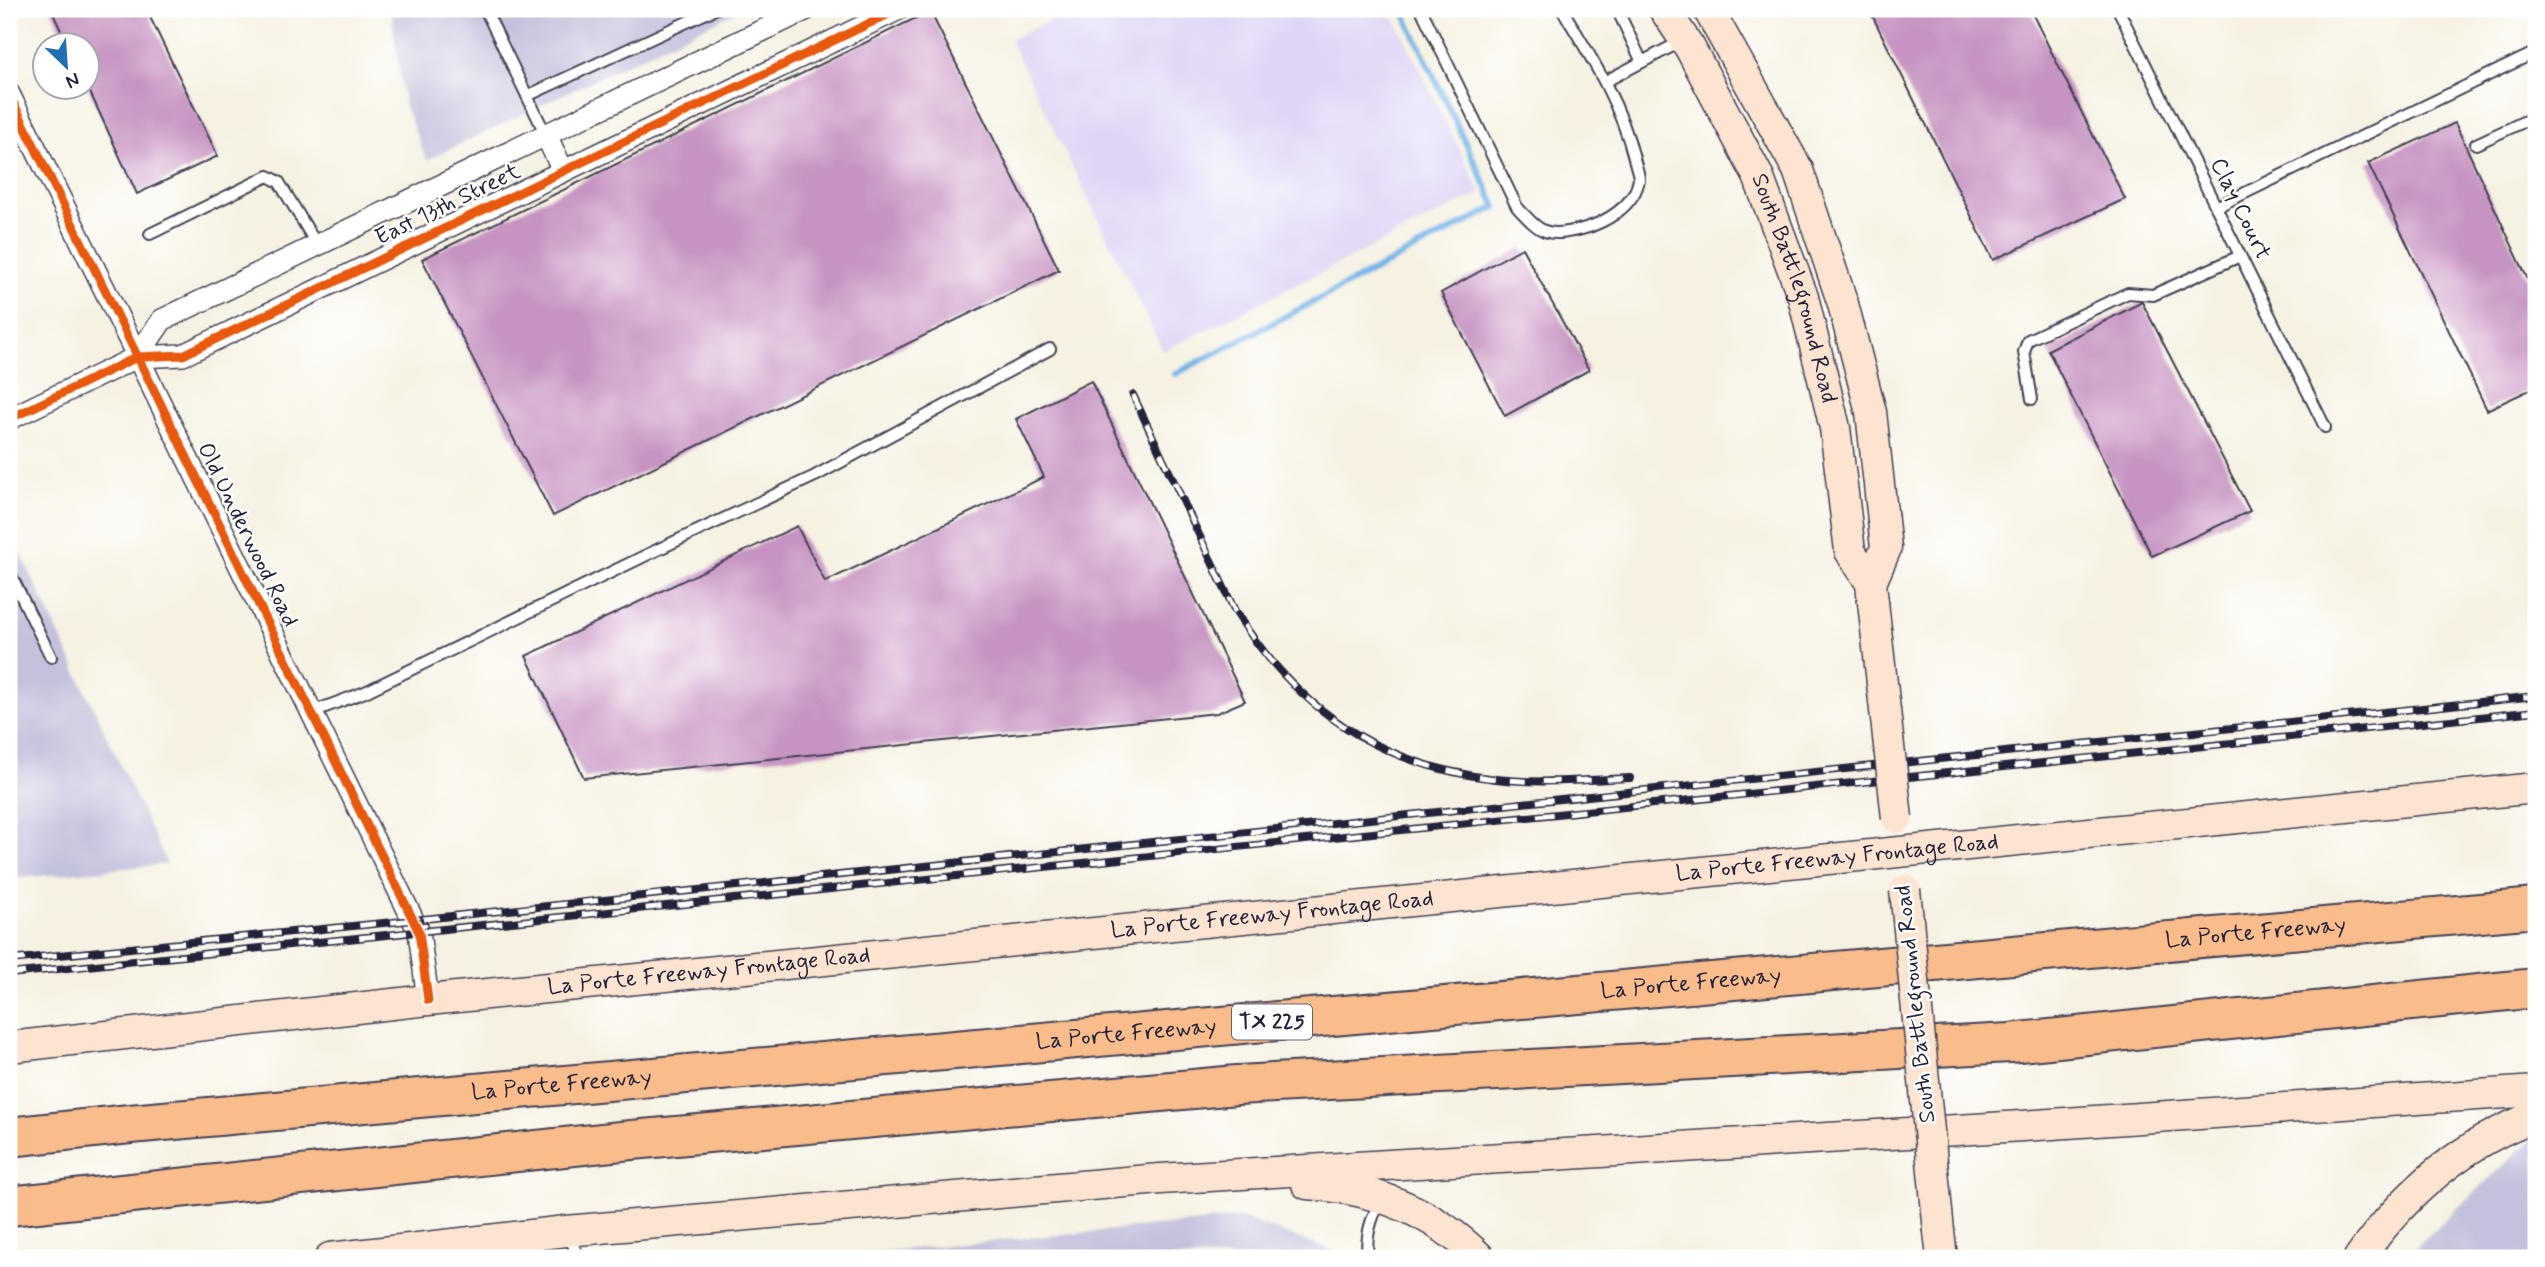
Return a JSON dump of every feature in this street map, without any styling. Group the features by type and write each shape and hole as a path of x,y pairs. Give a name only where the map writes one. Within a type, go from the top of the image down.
{"highway":[{"name":"La Porte Freeway","path":"9,1137 158,1121 2536,908"},
{"path":"9,1206 635,1139 1237,1084 2010,1042 2536,988"}],"main road":[{"name":"South Battleground Road","path":"1664,9 1685,40 1758,176 1803,297 1835,428 1850,551 1872,593 1940,1245"},
{"name":"South Battleground Road","path":"1707,9 1798,170 1843,304 1871,412 1886,548 1872,593"},
{"name":"La Porte Freeway Frontage Road","path":"9,1047 428,1000 2536,788"},
{"path":"330,1258 566,1231 1160,1179 2022,1126 2536,1091"},
{"path":"2359,1258 2401,1206 2433,1175 2484,1139 2536,1116"},
{"path":"1160,1179 1331,1185 1381,1197 1419,1212 1444,1227 1480,1258"}],"street":[{"name":"East 13th Street","path":"137,357 162,320 807,9"},
{"name":"East 13th Street","path":"9,419 137,357 183,355 899,9"},
{"name":"Old Underwood Road","path":"9,94 419,932 428,1000"},
{"path":"546,135 563,171"}],"lane":[{"path":"485,9 546,135"},
{"path":"527,96 715,9"},
{"path":"1421,9 1517,207 1537,229 1559,235 1591,227 1627,205 1639,178 1627,130 1606,81 1562,9"},
{"path":"1617,9 1642,62"},
{"name":"Clay Court","path":"2118,9 2325,427"},
{"path":"1606,81 1685,40"},
{"path":"2216,207 2536,52"},
{"path":"2476,144 2536,116"},
{"path":"150,234 268,176 279,182 317,245"},
{"path":"2032,399 2024,352 2028,340 2128,293 2153,295 2240,256"},
{"path":"312,712 365,692 814,476 1050,349"},
{"path":"9,571 51,657"},
{"path":"1368,1258 1367,1234 1381,1197"},
{"path":"566,1231 579,1258"}],"shaded area":[{"path":"391,9 741,9 427,160 404,104"},
{"path":"1073,9 1390,9 1481,193 1163,351 1010,40"},
{"path":"9,528 167,864 9,879"},
{"path":"2536,1135 2536,1258 2404,1258"},
{"path":"1241,1218 1353,1258 812,1258"}],"building":[{"path":"51,9 146,9 218,156 137,194 94,102 102,102 102,32 62,32"},
{"path":"1869,9 2030,9 2125,199 1993,260"},
{"path":"930,11 1059,270 553,516 422,259"},
{"path":"2455,123 2536,297 2536,387 2487,410 2368,163"},
{"path":"1522,248 1589,370 1505,416 1441,293"},
{"path":"2142,302 2250,511 2152,556 2048,350"},
{"path":"1091,381 1245,701 1217,713 584,778 526,656 797,526 825,582 1044,477 1016,419"}],"waterway":[{"path":"1175,374 1496,207 1402,9"}],"railway":[{"path":"1133,395 1235,611 1285,677 1314,704 1345,727 1378,746 1415,761 1454,772 1529,781 1630,778"},
{"path":"9,960 414,920 2536,696"},
{"path":"9,974 2536,711"}],"cycle path":[{"path":"9,419 137,357 183,355 899,9"},
{"path":"9,94 419,932 428,1000"}]}
